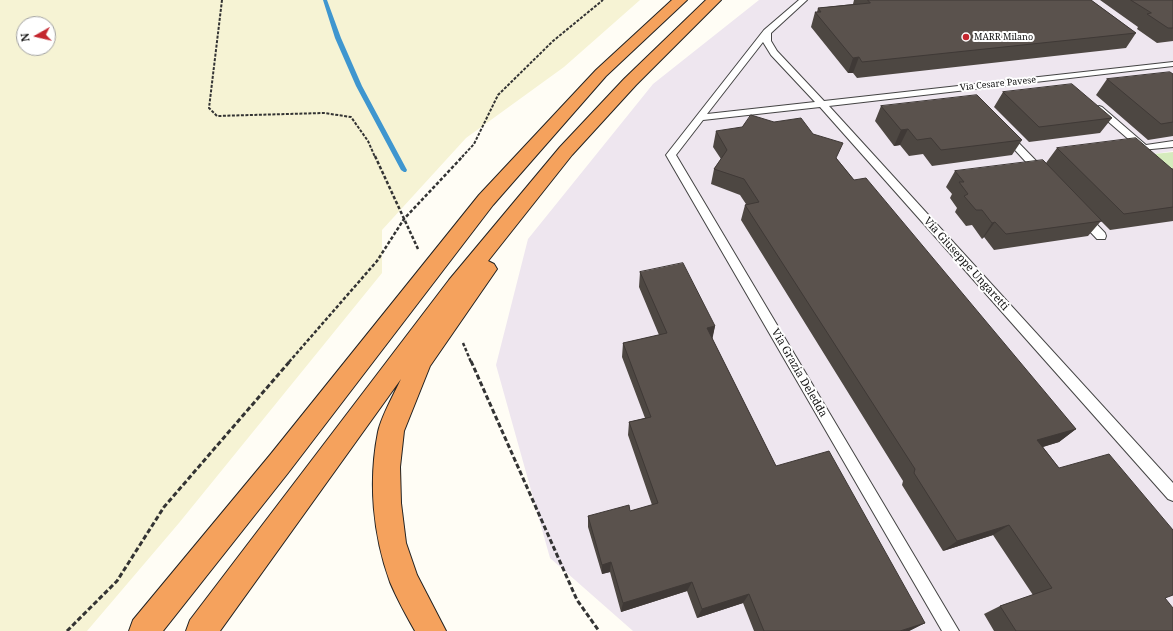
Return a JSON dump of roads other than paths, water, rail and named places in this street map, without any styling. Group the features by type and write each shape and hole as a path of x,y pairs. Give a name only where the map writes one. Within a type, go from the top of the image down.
{"highway":[{"path":"144,631 274,470 486,200 601,73 680,0"},
{"path":"201,631 456,286 566,151 630,82 714,0"},
{"path":"431,631 405,582 392,543 387,496 387,467 391,431 420,361 526,216 566,151"}],"lane":[{"name":"Via Grazia Deledda","path":"803,0 766,32 671,155 951,631"},
{"name":"Via Giuseppe Ungaretti","path":"766,32 766,39 774,53 822,104 1173,494"},
{"name":"Via Cesare Pavese","path":"822,104 1173,64"},
{"path":"1062,77 1074,87"},
{"path":"961,88 972,99"},
{"path":"1092,102 1144,148 1173,144"},
{"path":"699,118 822,104"},
{"path":"999,128 1048,179"},
{"path":"1074,208 1101,236"}],"waterway":[{"path":"325,0 338,38 359,86 404,170"}],"place":[{"name":"MARR Milano","path":"966,37"}]}
